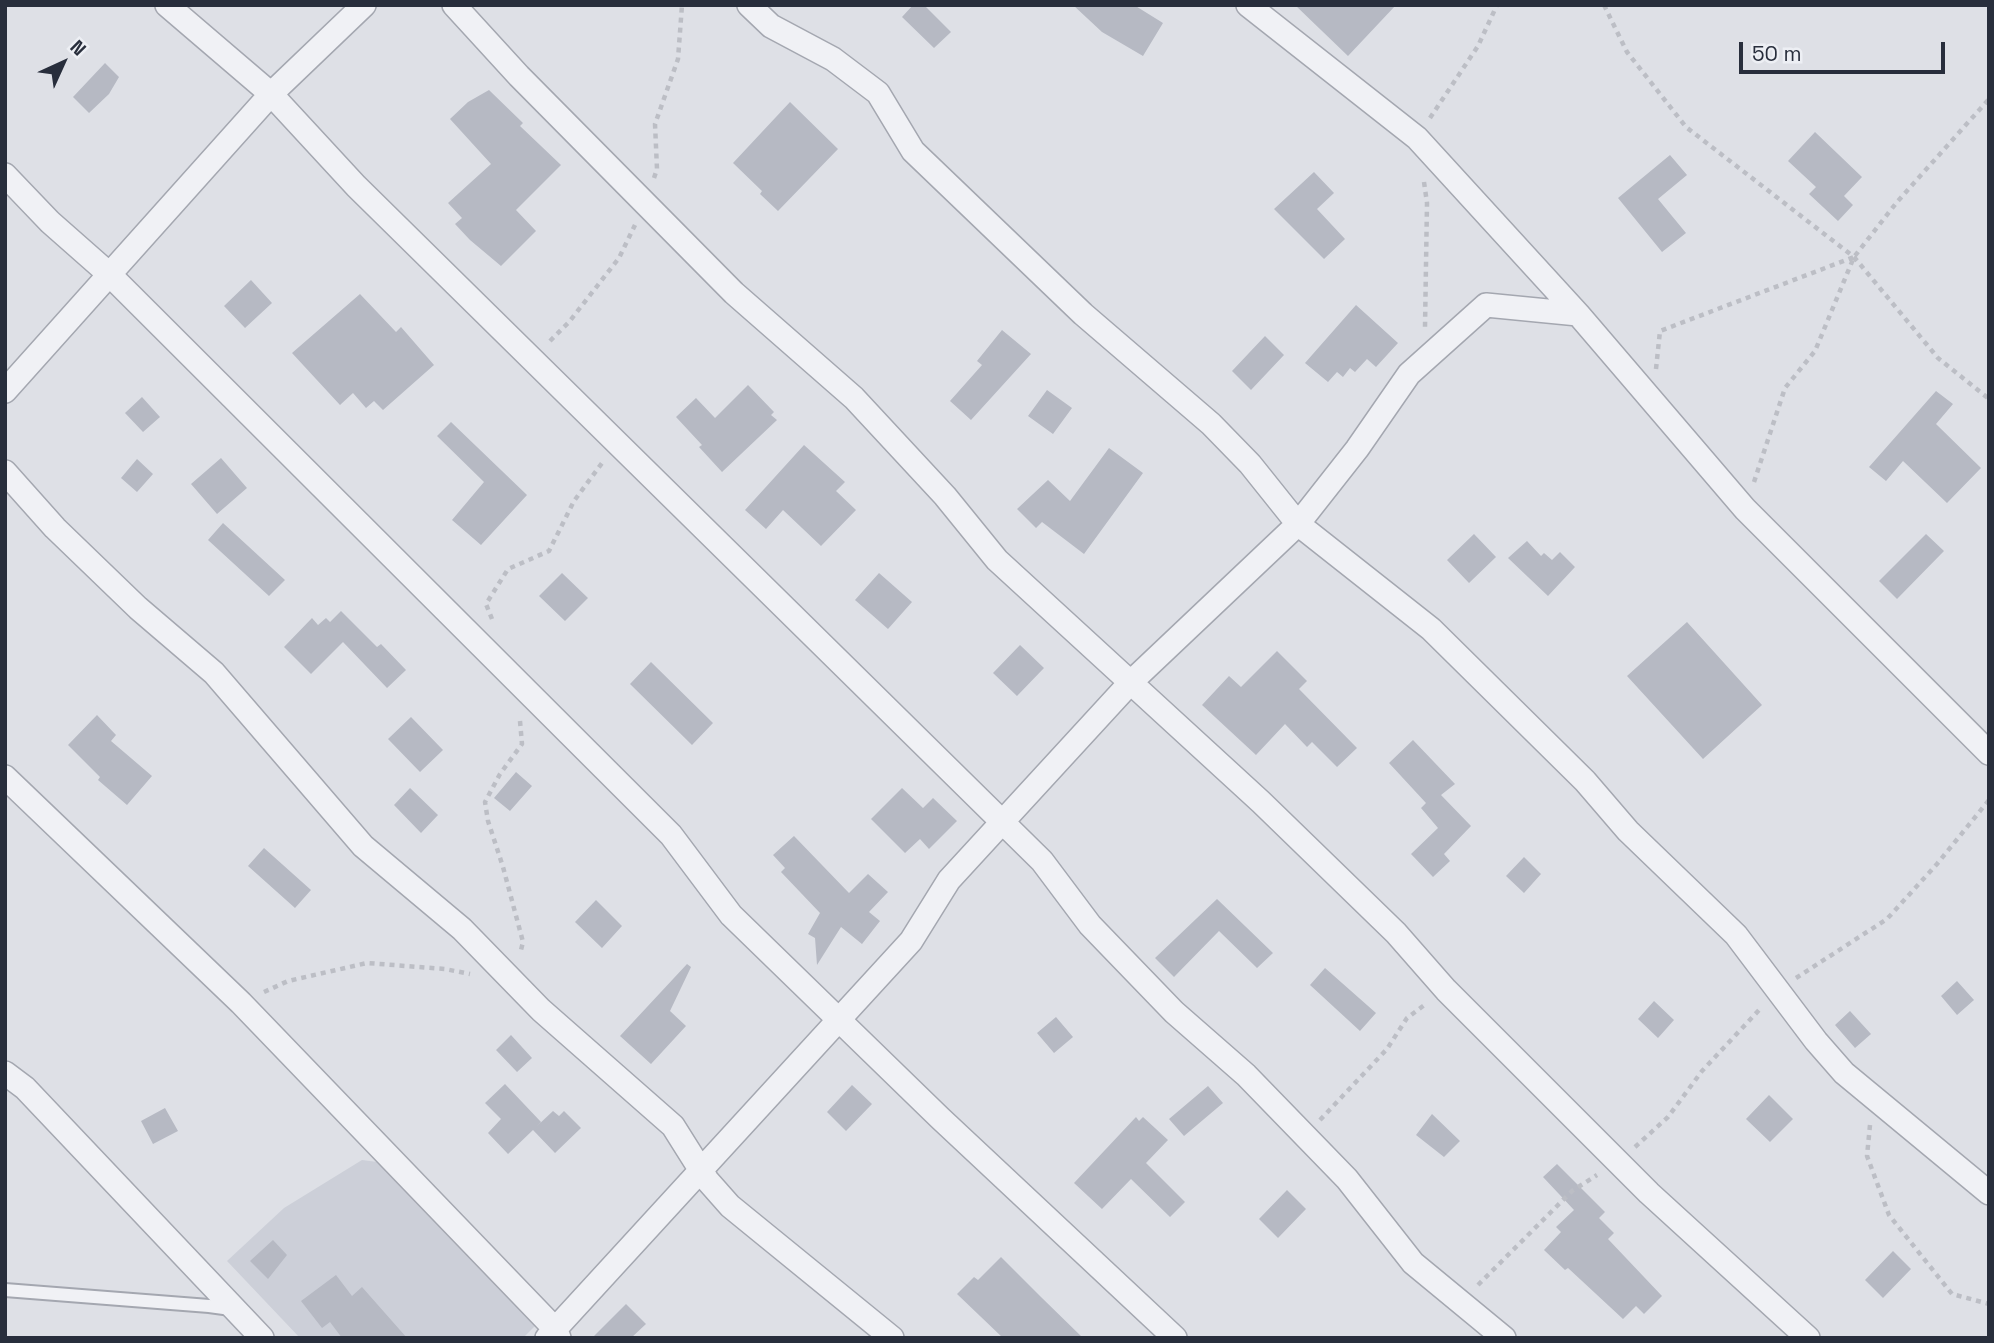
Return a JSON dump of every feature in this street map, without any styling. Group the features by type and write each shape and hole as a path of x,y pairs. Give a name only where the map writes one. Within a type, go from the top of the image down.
{"street":[{"path":"167,5 271,94 356,186 1042,861 1090,925 1174,1012 1246,1075 1347,1179 1413,1263 1504,1338"},
{"path":"5,391 271,94 364,5"},
{"path":"454,5 519,76 734,293 854,398 945,496 997,560 1281,821 1396,933 1446,990 1618,1162 1808,1338"},
{"path":"749,5 771,26 833,59 878,93 913,152 1083,314 1211,424 1250,464 1298,524 1440,639 1585,781 1628,831 1736,935 1816,1041 1844,1073 1989,1193"},
{"path":"1248,5 1417,138 1578,314 1745,509 1989,753"},
{"path":"5,174 50,222 109,274 671,835 731,915 940,1118 1175,1338"},
{"path":"5,777 241,1003 554,1335 912,941 949,880 1130,683 1298,524 1357,449 1409,374 1486,304 1578,314"},
{"path":"5,472 55,528 138,607 214,673 363,846 462,929 541,1010 673,1126 702,1171 730,1206 892,1338"},
{"path":"5,1073 25,1088 262,1338"}],"lane":[{"path":"5,1290 235,1310"}],"path":[{"path":"1425,328 1427,203 1417,138 1478,46 1497,5"},
{"path":"1604,5 1627,52 1686,127 1854,257 1938,358 1989,400"},
{"path":"1745,509 1785,388 1815,351 1854,257 1897,202 1989,99"},
{"path":"1653,401 1660,331 1854,257"},
{"path":"1461,1302 1572,1191 1618,1162 1668,1117 1702,1071 1777,990 1887,919 1937,864 1989,800"},
{"path":"241,1003 288,981 367,963 445,969 472,974"},
{"path":"1305,1136 1387,1049 1407,1018 1446,990"},
{"path":"1873,1096 1867,1156 1889,1215 1952,1294 1989,1304"}],"shaded area":[{"path":"362,1160 385,1163 538,1323 523,1338 300,1338 227,1261 284,1208"}],"building":[{"path":"913,5 924,5 951,32 934,48 902,17"},
{"path":"1073,5 1134,5 1163,23 1143,56 1102,32"},
{"path":"1295,5 1396,5 1348,56"},
{"path":"105,63 119,77 109,94 89,113 73,97"},
{"path":"489,90 523,123 520,126 561,165 516,210 536,231 501,266 455,224 462,218 448,203 491,164 450,119 468,102"},
{"path":"790,102 838,149 778,211 733,163"},
{"path":"1815,132 1862,177 1844,196 1853,205 1838,221 1809,194 1816,187 1788,161"},
{"path":"1670,155 1687,175 1658,199 1686,233 1662,252 1618,198"},
{"path":"1314,172 1334,193 1317,209 1345,239 1324,259 1274,209"},
{"path":"251,280 272,303 245,328 224,306"},
{"path":"360,294 396,332 401,327 434,365 383,410 374,401 366,408 353,393 340,405 292,353"},
{"path":"1356,305 1398,343 1376,367 1367,359 1355,372 1350,368 1343,377 1337,372 1328,382 1305,363"},
{"path":"1002,330 1031,354 971,420 950,401 982,365 977,361"},
{"path":"1265,336 1284,355 1251,390 1232,371"},
{"path":"748,385 774,412 771,415 777,420 722,472 676,417 696,398 715,418"},
{"path":"1047,390 1072,408 1053,434 1028,416"},
{"path":"1936,391 1953,404 1936,424 1981,468 1947,503 1903,461 1886,481 1869,467"},
{"path":"142,397 160,417 143,432 125,413"},
{"path":"451,422 527,495 481,545 452,520 484,482 437,436"},
{"path":"804,445 845,482 836,491 856,510 821,546 783,510 766,529 745,510"},
{"path":"1109,448 1143,473 1084,554 1042,522 1036,528 1017,509 1048,480 1070,501"},
{"path":"221,458 247,488 217,514 191,484"},
{"path":"137,459 153,474 137,492 121,478"},
{"path":"223,523 285,580 269,596 208,540"},
{"path":"1474,534 1496,557 1469,583 1447,560"},
{"path":"1926,534 1944,551 1897,599 1879,581"},
{"path":"1527,541 1541,556 1544,553 1552,560 1560,552 1575,567 1548,596 1508,558"},
{"path":"562,573 588,598 565,621 539,596"},
{"path":"879,573 912,602 888,629 855,600"},
{"path":"341,611 377,647 381,644 406,670 387,688 343,642 311,674 284,647 312,618 318,625 326,618 330,622"},
{"path":"1687,622 1762,705 1703,759 1627,676"},
{"path":"1020,645 1044,668 1017,696 993,673"},
{"path":"1277,651 1307,681 1299,689 1357,748 1337,767 1312,742 1307,747 1285,724 1256,755 1202,705 1229,676 1241,687"},
{"path":"651,662 713,723 692,745 630,684"},
{"path":"97,715 116,735 111,741 152,776 127,805 98,780 100,777 68,745"},
{"path":"411,717 443,750 420,772 388,739"},
{"path":"1413,740 1455,784 1441,795 1471,826 1444,854 1450,861 1433,877 1411,854 1438,828 1421,808 1426,803 1389,763"},
{"path":"516,772 532,786 510,811 494,798"},
{"path":"410,788 438,815 421,833 394,805"},
{"path":"902,788 923,808 933,798 957,821 929,849 920,839 905,853 871,819"},
{"path":"794,836 849,893 868,874 888,892 869,912 880,921 862,944 841,927 817,965 815,938 808,934 820,913 781,872 785,868 773,855"},
{"path":"264,848 311,890 295,908 248,866"},
{"path":"1524,857 1541,874 1524,893 1506,876"},
{"path":"1217,899 1273,953 1257,968 1219,931 1174,977 1155,958"},
{"path":"596,900 622,926 602,948 575,922"},
{"path":"687,964 691,967 670,1011 686,1026 651,1064 620,1036"},
{"path":"1325,968 1376,1013 1360,1031 1310,985"},
{"path":"1957,981 1974,1000 1957,1015 1941,996"},
{"path":"1654,1001 1674,1020 1658,1038 1638,1019"},
{"path":"1850,1011 1871,1034 1855,1048 1835,1025"},
{"path":"1056,1017 1073,1037 1054,1053 1037,1033"},
{"path":"511,1035 532,1058 517,1072 496,1050"},
{"path":"505,1084 541,1122 536,1127 553,1111 559,1116 564,1111 581,1128 555,1153 533,1130 508,1154 488,1133 501,1119 485,1103"},
{"path":"852,1085 872,1104 846,1131 827,1112"},
{"path":"1208,1086 1223,1103 1184,1136 1169,1119"},
{"path":"1769,1095 1793,1119 1770,1142 1746,1119"},
{"path":"165,1108 178,1131 153,1144 141,1121"},
{"path":"1432,1114 1460,1141 1444,1157 1416,1135"},
{"path":"1136,1117 1139,1121 1143,1117 1168,1140 1146,1163 1185,1202 1170,1217 1131,1179 1102,1209 1074,1183"},
{"path":"1557,1164 1605,1212 1599,1218 1614,1233 1608,1239 1662,1296 1644,1314 1636,1306 1623,1319 1568,1268 1565,1270 1544,1250 1561,1232 1556,1227 1574,1210 1543,1177"},
{"path":"1287,1190 1306,1209 1278,1238 1259,1219"},
{"path":"273,1240 287,1255 268,1279 250,1261"},
{"path":"1893,1251 1911,1269 1883,1298 1865,1280"},
{"path":"1001,1257 1083,1338 1003,1338 957,1294 974,1277 978,1280"},
{"path":"336,1275 352,1296 362,1287 407,1338 342,1338 330,1322 322,1328 301,1301"},
{"path":"626,1304 646,1324 631,1338 592,1338"}]}
